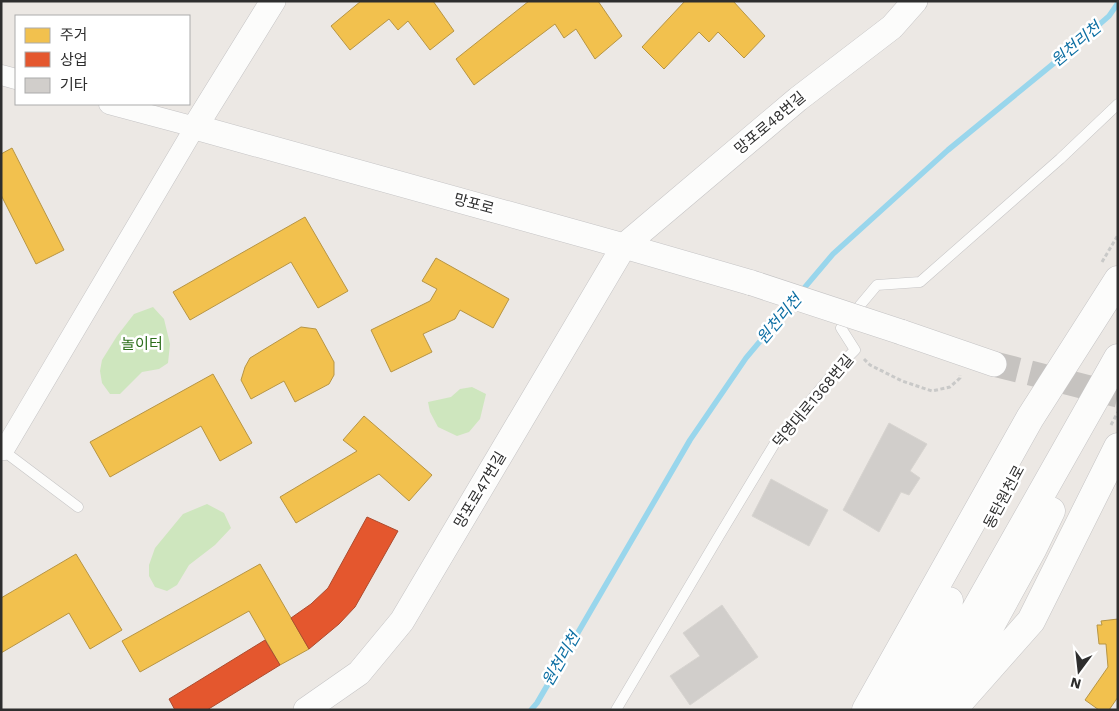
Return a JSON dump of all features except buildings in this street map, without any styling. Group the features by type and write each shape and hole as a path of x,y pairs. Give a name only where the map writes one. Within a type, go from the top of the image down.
{"main road":[{"path":"866,710 1030,418 1118,280"},
{"name":"동탄원천로","path":"889,710 1118,284"},
{"name":"동탄원천로","path":"919,710 1118,358"},
{"path":"944,710 1033,548 1118,372"},
{"path":"952,710 1031,621 1118,447"}],"street":[{"path":"3,450 195,127 273,1"},
{"name":"망포로48번길","path":"624,246 798,99 892,27 915,1"},
{"path":"1,75 15,79"},
{"path":"112,105 195,127"},
{"name":"망포로","path":"195,127 752,283 994,364"},
{"name":"망포로47번길","path":"306,710 359,673 402,621 624,246"}],"lane":[{"name":"덕영대로1368번길","path":"616,710 775,443 842,362 855,350 841,328 877,285 920,282 1060,159 1118,104"},
{"path":"3,450 78,508"}],"path":[{"path":"855,350 870,365 902,381 932,391 950,387 960,378 959,373"}],"green space":[{"name":"놀이터","path":"153,307 164,319 170,344 168,363 159,369 142,372 120,394 110,394 102,383 100,371 102,360 134,314"},
{"path":"472,387 486,394 480,419 469,432 457,436 438,427 430,412 428,402 451,397 460,389"},
{"path":"207,504 224,513 231,528 215,545 189,565 177,585 167,591 155,587 149,576 149,565 155,548 183,514"}],"waterway":[{"name":"원천리천","path":"800,293 833,254 948,150 1109,16 1118,3"},
{"name":"원천리천","path":"531,710 537,703 690,440 746,358 793,302"}],"tunnel":[{"path":"994,364 1118,395"}]}
